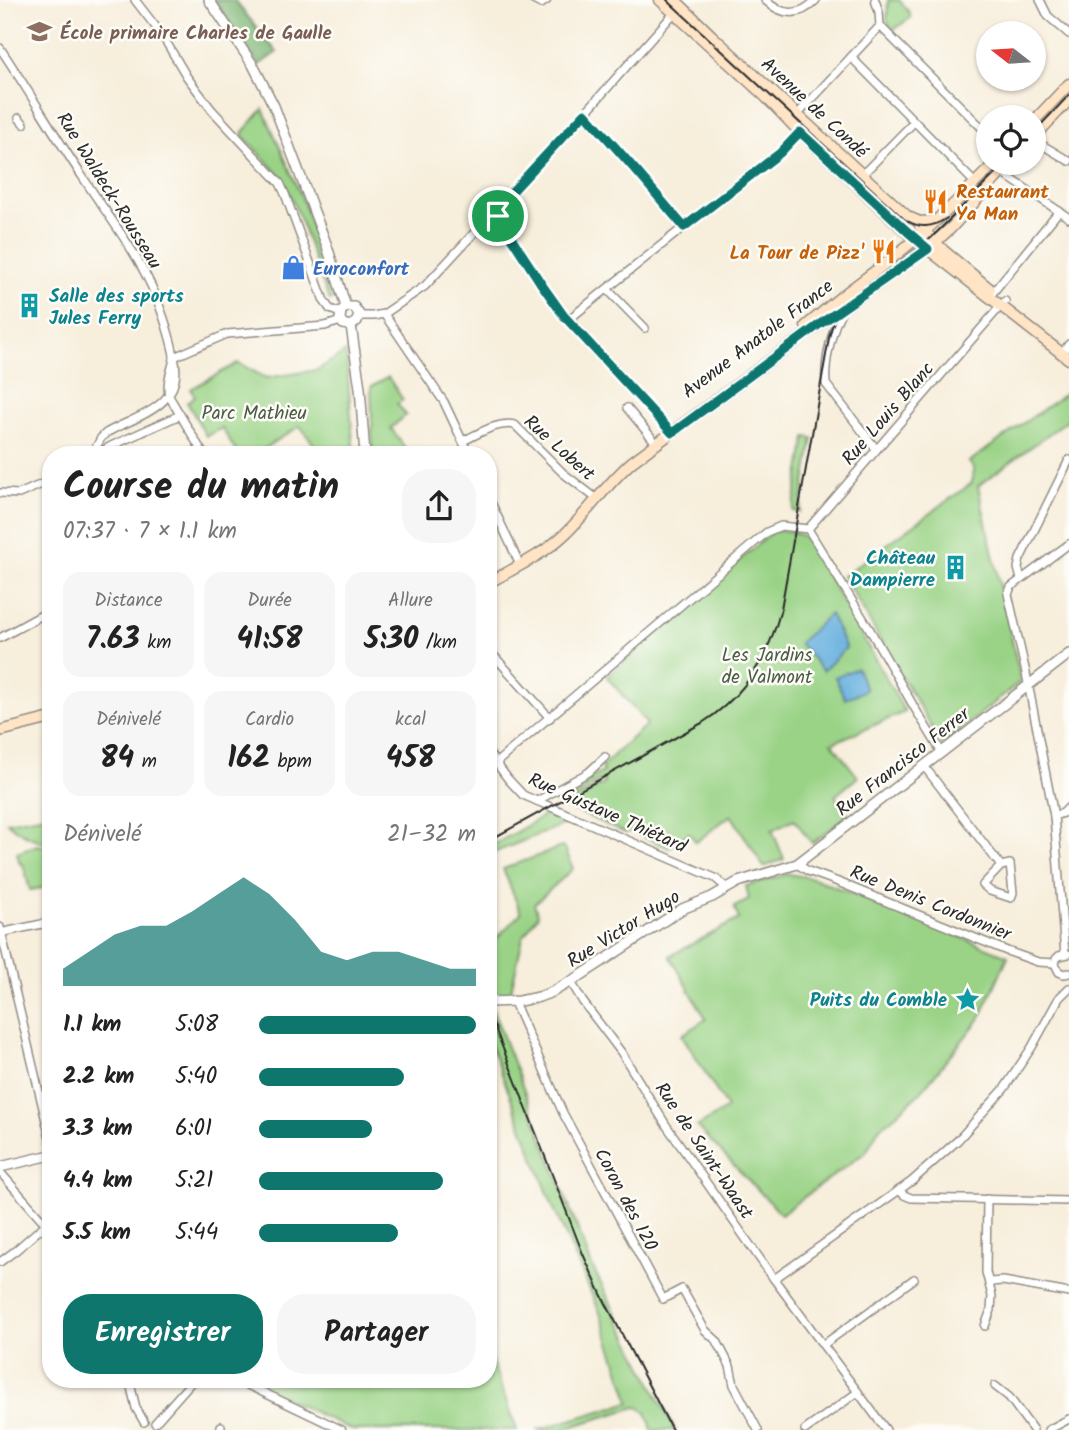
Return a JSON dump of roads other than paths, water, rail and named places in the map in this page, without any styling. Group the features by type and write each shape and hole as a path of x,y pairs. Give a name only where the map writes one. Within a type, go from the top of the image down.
{"main road":[{"path":"660,0 676,6 800,132 903,228 920,235 991,294 1067,351"},
{"name":"Avenue de Condé","path":"676,6 915,221 920,235"},
{"path":"1046,108 1069,84"},
{"path":"1046,125 1069,100"},
{"name":"Avenue Anatole France","path":"670,430 920,235 986,175"},
{"name":"Avenue Anatole France","path":"497,577 553,537 594,497 616,468 931,245 951,228 992,175"},
{"path":"915,221 928,222 938,219"},
{"path":"902,249 905,239 903,228"},
{"name":"Avenue Anatole France","path":"497,572 519,563"},
{"path":"0,731 42,720"}],"street":[{"path":"135,0 162,34 187,77 212,110 280,183 324,301 330,309 342,314"},
{"path":"174,358 227,334 325,326 342,314 355,308 359,316 357,322 351,326 344,325 342,314 327,246 274,106 253,65 209,0"},
{"path":"533,0 541,4 547,0"},
{"path":"765,0 777,9 792,12 806,9 816,0"},
{"path":"875,0 880,26 976,122"},
{"path":"1040,0 1048,16 1069,34"},
{"path":"359,316 384,314 425,286 585,113 676,6"},
{"path":"797,114 880,26"},
{"name":"Rue Waldeck-Rousseau","path":"0,48 142,268 159,305 174,358 167,386 169,396"},
{"path":"851,57 975,183"},
{"path":"585,113 684,227"},
{"path":"862,175 914,121"},
{"path":"568,320 780,153 800,132"},
{"path":"1046,146 1069,161"},
{"path":"1009,175 1069,218"},
{"path":"494,211 568,320 670,430"},
{"path":"991,294 1059,211"},
{"path":"607,289 645,328"},
{"name":"Rue Louis Blanc","path":"808,529 1003,303"},
{"path":"845,306 833,333 826,372 827,384 876,449"},
{"path":"384,314 444,402 465,446"},
{"path":"351,326 360,388 364,446"},
{"path":"98,446 106,433 152,410 169,396 199,446"},
{"path":"627,408 655,441"},
{"path":"111,446 180,415"},
{"name":"Rue Lobert","path":"463,441 496,426 507,423 515,425 563,473 594,497"},
{"path":"1021,579 1018,568 1020,559 1069,460"},
{"path":"0,493 19,494 42,484"},
{"path":"497,515 519,563"},
{"path":"497,762 763,535 774,528 786,526 808,529 942,753"},
{"path":"1069,544 1009,588 1008,597 1054,816 1065,905 1067,954 1059,956 1055,963 1059,972 1069,973"},
{"path":"0,638 42,615"},
{"name":"Rue Francisco Ferrer","path":"797,864 1069,654"},
{"path":"497,659 550,718"},
{"path":"537,801 589,772 605,757"},
{"name":"Rue Gustave Thiétard","path":"497,762 523,795 715,878 727,888"},
{"path":"924,766 1001,866"},
{"path":"1054,816 1069,807"},
{"name":"Rue Victor Hugo","path":"497,1002 545,995 571,982 677,912 738,882 797,864"},
{"name":"Rue Denis Cordonnier","path":"797,864 805,870 1016,954 1038,962 1055,963"},
{"path":"1010,864 1012,898 990,891 984,885 1001,866 1010,864"},
{"path":"42,924 0,931 42,1105"},
{"name":"Rue de Saint-Waast","path":"571,982 621,1052 668,1129 774,1279 886,1430"},
{"path":"774,1279 912,1181 958,1140 999,1096 1032,1047 1059,998 1069,988"},
{"name":"Coron des 120","path":"509,1002 566,1118 663,1299 682,1289 705,1329 717,1341 730,1366 734,1385 758,1430"},
{"path":"42,1158 0,1170 42,1220"},
{"path":"912,1181 918,1194 925,1197"},
{"path":"899,1190 908,1197 1069,1201"},
{"path":"985,1326 992,1306 992,1292 986,1272 987,1199"},
{"path":"0,1262 42,1231"},
{"path":"823,1345 914,1279"},
{"path":"990,1282 1003,1281 1069,1293"},
{"path":"995,1387 1009,1397 1033,1430"},
{"path":"131,1388 142,1426 150,1421 157,1426 164,1411 186,1388"},
{"path":"254,1388 342,1430"},
{"path":"806,1430 858,1392"},
{"path":"1048,1430 1069,1419"}],"water":[{"path":"830,614 846,648 823,671 799,643"},
{"path":"857,668 866,690 845,699 835,677"}],"tram line":[{"path":"667,0 904,219 926,226 947,218"},
{"path":"1046,119 1069,95"},
{"path":"497,836 702,723 731,700 753,674 770,643 781,609 829,338 836,317 850,299 931,238 994,175"},
{"path":"497,1033 583,1254 672,1430"}],"place":[{"name":"École primaire Charles de Gaulle","path":"40,32"},
{"name":"Restaurant Ya Man","path":"936,202"},
{"name":"La Tour de Pizz'","path":"884,252"},
{"name":"Euroconfort","path":"293,268"},
{"name":"Salle des sports Jules Ferry","path":"29,306"},
{"name":"Château Dampierre","path":"955,568"},
{"name":"Puits du Comble","path":"967,999"}],"park label":[{"name":"Parc Mathieu","path":"254,412"},
{"name":"Les Jardins de Valmont","path":"767,665"}]}
